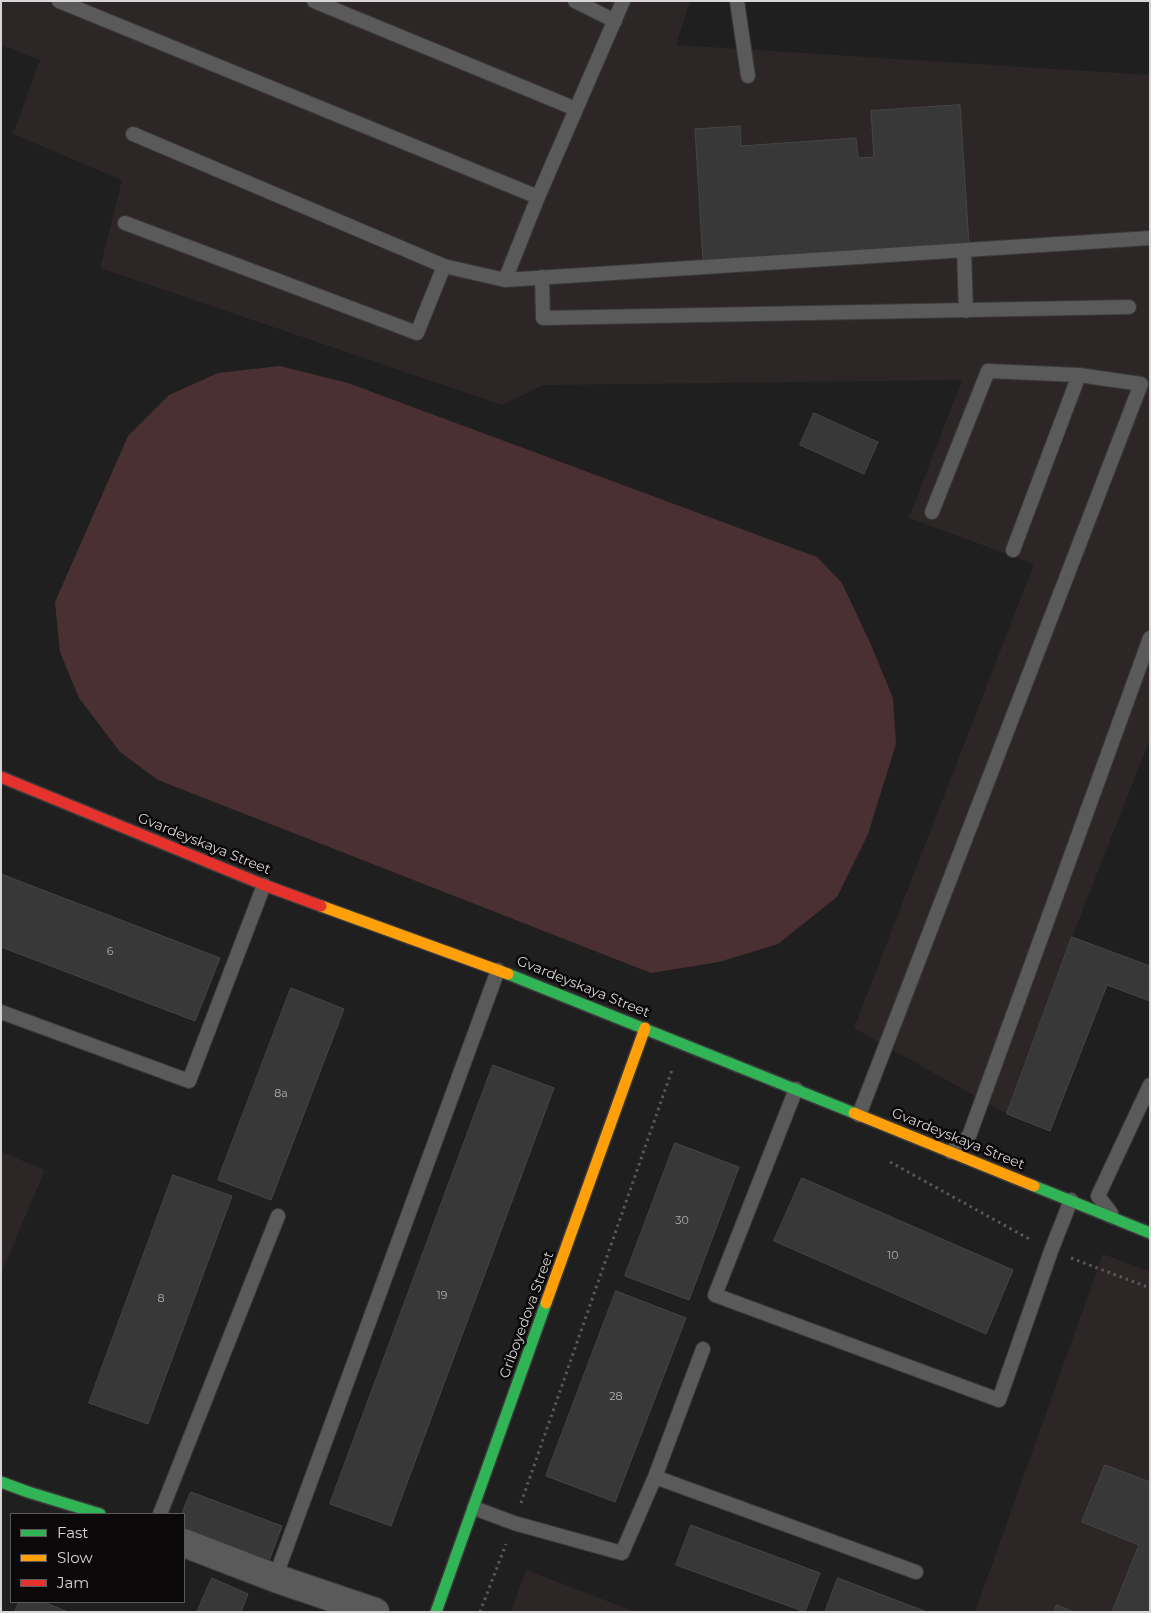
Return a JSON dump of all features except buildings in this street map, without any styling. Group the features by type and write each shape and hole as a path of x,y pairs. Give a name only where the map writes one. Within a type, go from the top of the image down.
{"street":[{"name":"Gvardeyskaya Street","path":"1,777 264,885 498,970 645,1028 1150,1233"},
{"name":"Griboyedova Street","path":"436,1612 645,1028"},
{"path":"1,1482 97,1513"},
{"path":"185,1542 275,1578 375,1612"}],"lane":[{"path":"59,1 538,198"},
{"path":"314,1 576,109"},
{"path":"575,1 616,21"},
{"path":"505,280 538,198 623,1"},
{"path":"737,1 748,76"},
{"path":"133,134 444,266 505,280 1150,238"},
{"path":"125,223 417,332 444,266"},
{"path":"964,250 966,311"},
{"path":"542,277 543,318 1129,307"},
{"path":"859,1115 1141,384 1079,375 988,372 932,512"},
{"path":"1013,550 1079,375"},
{"path":"950,1152 969,1136 1150,638"},
{"path":"1,1012 189,1081 264,885"},
{"path":"275,1578 498,970"},
{"path":"1116,1219 1098,1196 1150,1085"},
{"path":"796,1089 715,1295 999,1400 1051,1251 1071,1200"},
{"path":"160,1513 278,1216"},
{"path":"474,1508 514,1522 622,1553 655,1477 703,1349"},
{"path":"655,1477 916,1572"}],"shaded area":[{"path":"1,1 690,1 676,45 1150,75 1150,739 1072,937 1007,1114 854,1028 1034,564 909,518 962,380 543,385 502,405 100,268 122,180 13,134 40,60 1,45"},
{"path":"280,366 348,383 817,557 842,583 871,645 893,698 896,744 868,834 837,897 778,944 719,962 651,973 158,780 120,752 79,698 60,652 55,602 128,436 169,395 218,373"},
{"path":"1,1152 45,1170 1,1274"},
{"path":"1103,1254 1150,1272 1150,1612 975,1612"},
{"path":"526,1570 636,1612 511,1612"}],"traffic: fast":[{"path":"508,974 854,1113"},
{"path":"1034,1186 1150,1233"},
{"path":"436,1612 546,1303"},
{"path":"1,1482 97,1513"}],"traffic: slow":[{"path":"321,906 508,974"},
{"path":"546,1303 645,1028"},
{"path":"854,1113 1034,1186"}],"traffic: jam":[{"path":"1,777 264,885 321,906"}]}
